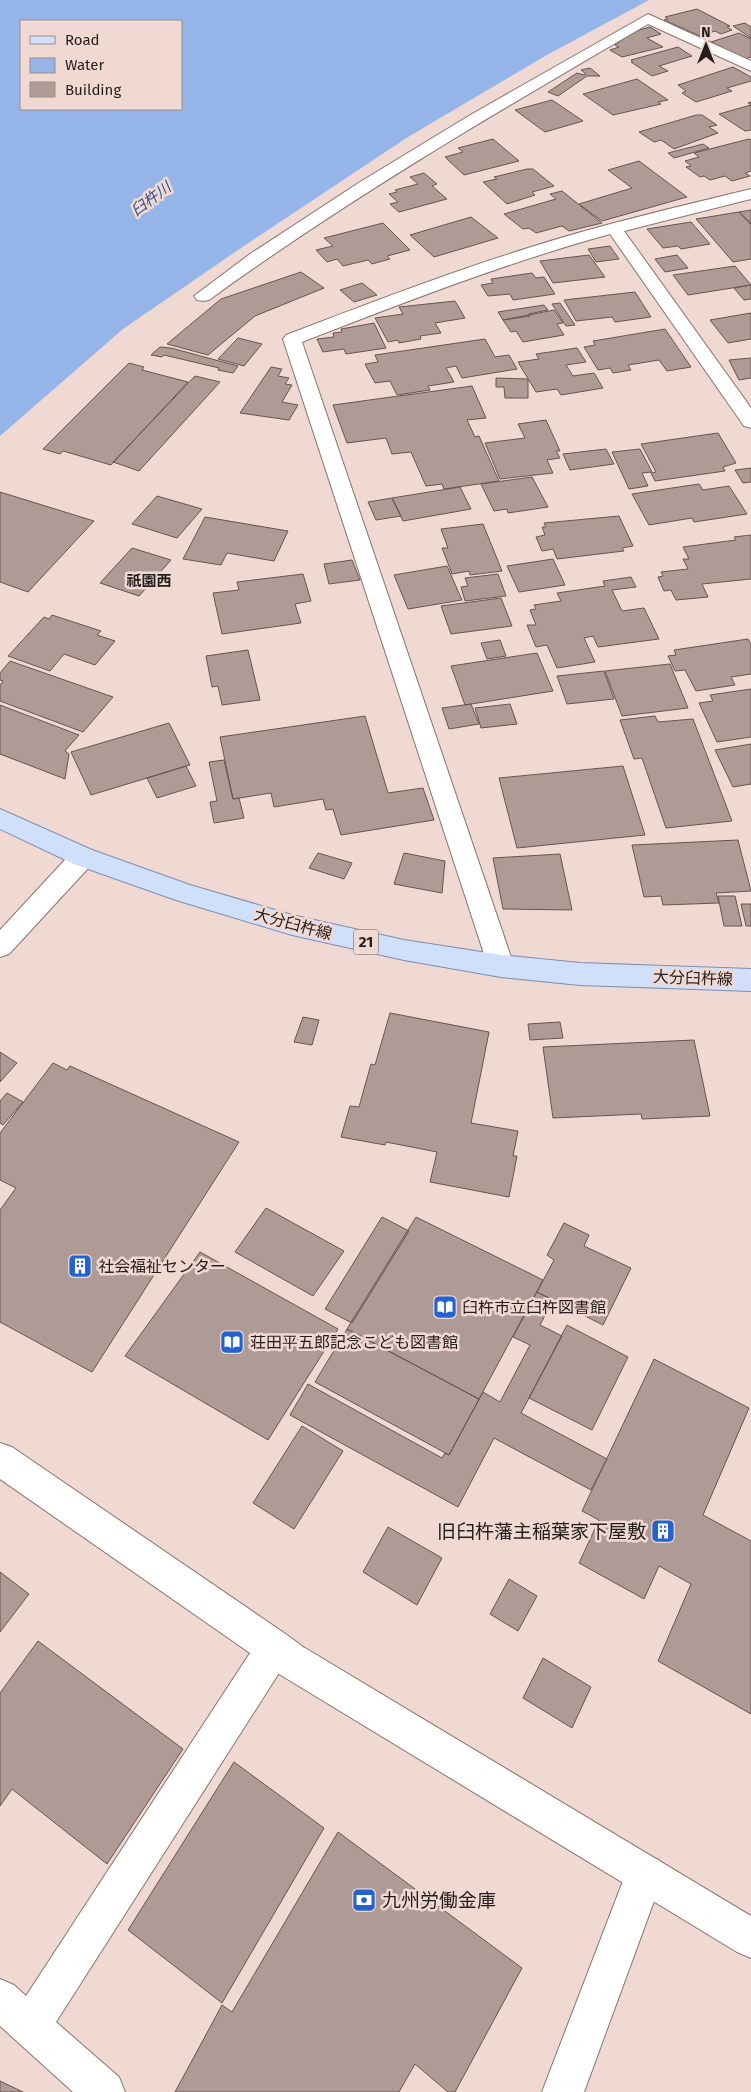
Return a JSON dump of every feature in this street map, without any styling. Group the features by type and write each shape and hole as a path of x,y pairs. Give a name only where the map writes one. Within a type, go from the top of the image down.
{"main road":[{"name":"大分臼杵線","path":"0,818 83,857 185,893 292,925 404,950 501,966 580,974 751,980"}],"street":[{"path":"203,296 251,260 419,152 648,18 751,67"},
{"path":"501,966 292,339 537,251 614,228 751,194"},
{"path":"614,228 751,422"},
{"path":"0,947 83,857"},
{"path":"0,1459 283,1655 751,1938"},
{"path":"30,2026 283,1655"},
{"path":"563,2092 645,1874"},
{"path":"0,1999 104,2092"}],"water":[{"name":"臼杵川","path":"0,0 649,0 545,56 408,137 123,329 0,436"}],"building":[{"path":"697,9 730,26 727,27 732,30 721,34 715,31 700,36 664,20 668,19 665,17"},
{"path":"745,23 751,27 751,38 733,26"},
{"path":"650,27 661,34 647,38 663,47 622,57 610,50 619,47 615,45 632,32"},
{"path":"739,33 751,39 751,57 745,59 711,42"},
{"path":"678,47 692,56 659,66 668,71 652,76 631,62 633,62 631,60"},
{"path":"733,67 751,77 751,81 727,88 732,91 696,102 682,93 686,91 678,85"},
{"path":"590,68 600,76 587,76 558,96 548,92 577,73 586,74 581,70"},
{"path":"637,79 668,100 658,102 661,104 613,115 583,94"},
{"path":"552,100 583,121 545,132 515,110"},
{"path":"751,105 751,130 745,131 719,114"},
{"path":"696,115 702,115 717,125 709,127 718,133 674,149 661,140 654,142 639,132"},
{"path":"493,139 519,161 464,175 445,157 463,152 458,148"},
{"path":"751,140 751,171 745,173 750,176 732,181 725,176 710,180 704,176 700,177 686,167 691,166 685,161 699,157 694,153"},
{"path":"703,144 709,148 674,158 668,153"},
{"path":"639,161 687,197 602,221 579,204 632,188 608,170"},
{"path":"533,169 554,186 532,192 535,195 507,204 483,182 497,179 494,177"},
{"path":"424,173 437,184 432,186 447,199 399,212 390,204 398,202 389,194 397,192 395,190 418,184 410,177"},
{"path":"562,191 602,223 569,231 562,226 536,233 529,228 523,229 504,214 556,199 550,194"},
{"path":"751,210 751,223 750,224 739,212"},
{"path":"739,212 751,223 751,259 733,262 696,219"},
{"path":"471,217 498,238 434,257 410,235"},
{"path":"691,222 710,244 681,249 678,246 663,248 647,229"},
{"path":"383,223 410,250 387,256 390,259 372,264 368,260 343,266 337,259 327,262 316,250 333,246 324,238"},
{"path":"610,246 619,259 596,262 588,249"},
{"path":"589,255 605,277 553,283 540,261"},
{"path":"677,255 688,268 665,272 655,259"},
{"path":"735,266 751,285 688,295 673,275"},
{"path":"301,272 324,288 255,316 208,355 167,344 221,299"},
{"path":"532,273 536,278 544,277 555,294 513,300 510,294 488,296 481,285 493,283 491,279"},
{"path":"362,283 377,295 354,302 340,290"},
{"path":"751,285 751,299 744,300 734,288"},
{"path":"635,292 651,317 615,322 612,317 576,321 564,300"},
{"path":"455,301 465,318 435,323 441,333 420,336 421,339 399,343 398,340 388,342 375,318 403,314 399,307"},
{"path":"560,303 575,325 566,326 552,304"},
{"path":"544,305 548,310 529,314 530,316 503,320 498,312"},
{"path":"554,310 563,323 557,324 564,335 523,342 516,331 511,332 503,320"},
{"path":"751,313 751,339 728,343 710,320"},
{"path":"374,323 386,348 346,354 344,349 323,352 317,339 334,337 333,333 342,332 341,329"},
{"path":"665,329 691,367 667,371 659,360 628,365 631,370 613,373 610,368 598,370 584,347 595,345 593,341"},
{"path":"238,338 262,344 244,366 218,359"},
{"path":"485,339 495,357 509,355 517,369 462,378 456,366 446,368 454,382 428,386 430,390 397,395 390,381 375,383 365,364 378,362 375,355"},
{"path":"160,347 171,348 238,366 233,373 164,355 162,357 151,355"},
{"path":"577,348 586,362 566,365 573,376 594,373 603,388 561,395 557,389 536,392 518,362 539,359 536,354"},
{"path":"751,358 751,378 739,380 729,360"},
{"path":"129,363 144,367 142,370 188,382 111,465 63,451 60,454 43,449"},
{"path":"271,367 282,369 278,376 289,378 285,384 292,385 282,402 298,405 289,420 240,413"},
{"path":"195,376 220,382 139,471 113,462"},
{"path":"496,378 528,379 528,398 505,398 504,387 496,387"},
{"path":"472,386 486,418 467,420 475,437 479,436 499,481 444,489 442,484 426,486 411,452 392,454 386,438 347,443 333,405"},
{"path":"546,420 560,451 556,451 560,458 547,460 553,473 500,479 485,443 525,438 518,424"},
{"path":"718,433 736,463 723,467 725,471 655,481 651,473 656,472 641,444"},
{"path":"606,449 614,464 570,470 563,454"},
{"path":"640,449 652,472 642,473 648,486 629,489 612,452"},
{"path":"751,468 751,482 743,483 735,470"},
{"path":"532,477 548,507 508,513 507,509 494,511 481,484"},
{"path":"699,484 703,490 729,486 747,514 694,522 692,518 649,525 632,494"},
{"path":"460,487 471,509 403,521 392,498"},
{"path":"0,492 94,521 28,592 0,582"},
{"path":"157,496 202,509 177,538 132,524"},
{"path":"392,498 401,516 376,520 368,502"},
{"path":"619,516 633,546 622,548 624,551 557,559 553,549 542,551 536,537 545,535 542,527 546,527 544,523"},
{"path":"205,517 288,531 274,561 227,553 221,565 183,559"},
{"path":"483,524 502,571 470,575 469,571 452,574 442,548 448,548 441,529"},
{"path":"751,535 751,579 702,584 708,597 676,600 671,590 664,591 658,577 663,576 661,572 688,569 683,559 689,559 683,547 736,540 734,537"},
{"path":"132,548 171,560 139,596 100,583"},
{"path":"553,559 565,585 519,592 507,566"},
{"path":"352,560 360,580 329,584 324,564"},
{"path":"447,566 462,600 408,609 394,575"},
{"path":"303,574 311,601 295,604 301,623 222,634 213,593 239,590 237,582"},
{"path":"498,574 506,596 465,601 461,587 468,586 465,578"},
{"path":"631,577 636,587 612,590 622,611 644,608 659,639 598,647 593,636 584,638 595,662 557,668 547,645 536,647 527,625 536,625 530,610 536,609 534,605 561,601 557,593 605,586 603,581"},
{"path":"501,598 512,626 451,634 441,606"},
{"path":"52,615 101,631 97,635 115,641 95,665 64,654 50,671 8,656 44,617 49,619"},
{"path":"748,639 751,644 751,674 731,677 735,685 696,691 685,670 675,671 668,656 676,655 674,650"},
{"path":"500,640 506,656 487,659 481,643"},
{"path":"248,650 260,700 222,705 218,686 212,687 206,656"},
{"path":"537,653 553,691 465,705 451,666"},
{"path":"10,661 113,697 83,732 0,701 0,685 3,681 0,680 0,673"},
{"path":"670,664 688,708 622,716 605,671"},
{"path":"604,671 614,699 567,704 557,676"},
{"path":"751,689 751,737 717,742 699,703 713,701 710,695"},
{"path":"471,704 479,724 449,729 442,708"},
{"path":"510,704 517,724 481,728 475,708"},
{"path":"0,705 79,735 65,751 69,754 65,779 0,754"},
{"path":"365,716 388,793 423,788 434,820 341,835 333,809 326,810 323,799 274,807 271,793 233,799 220,737"},
{"path":"655,716 658,722 693,719 732,821 666,828 642,758 634,759 620,720"},
{"path":"169,723 190,765 91,795 71,752"},
{"path":"751,744 751,784 733,787 715,750"},
{"path":"224,760 233,799 239,798 244,818 214,823 210,802 217,801 209,762"},
{"path":"186,766 196,786 157,798 147,778"},
{"path":"623,766 645,835 517,848 499,778"},
{"path":"738,840 751,891 716,893 719,903 663,905 661,896 644,897 632,845"},
{"path":"318,853 352,863 344,879 309,868"},
{"path":"404,853 445,861 442,893 394,884"},
{"path":"560,854 572,910 503,909 493,858"},
{"path":"718,896 735,896 742,926 724,926"},
{"path":"741,904 751,904 751,926 746,926"},
{"path":"390,1013 489,1032 471,1123 518,1131 513,1156 517,1156 509,1197 430,1182 437,1152 386,1142 385,1145 341,1137 350,1106 359,1107 371,1064 375,1065"},
{"path":"303,1017 319,1020 312,1045 294,1042"},
{"path":"560,1022 563,1038 530,1040 528,1024"},
{"path":"694,1040 710,1116 642,1119 641,1114 553,1118 543,1047"},
{"path":"0,1052 17,1063 0,1082"},
{"name":"社会福祉センター","path":"53,1063 67,1070 70,1066 239,1142 92,1372 0,1322 0,1210 16,1188 0,1180 0,1133"},
{"path":"7,1093 23,1102 3,1125 0,1123 0,1101"},
{"path":"266,1208 344,1251 313,1296 235,1252"},
{"path":"382,1217 409,1231 352,1323 325,1309"},
{"name":"臼杵市立臼杵図書館","path":"416,1217 543,1280 479,1399 347,1329"},
{"path":"564,1223 589,1235 584,1246 631,1268 603,1325 537,1292 554,1260 547,1255"},
{"name":"荘田平五郎記念こども図書館","path":"200,1252 338,1329 268,1440 125,1356"},
{"path":"537,1292 553,1300 540,1325 562,1336 521,1413 607,1459 591,1490 494,1438 458,1507 290,1415 308,1384 442,1458 445,1453 449,1455 483,1392 500,1402 530,1345 513,1337"},
{"path":"567,1325 628,1357 592,1430 529,1398"},
{"path":"347,1329 479,1399 449,1455 315,1382"},
{"name":"旧臼杵藩主稲葉家下屋敷","path":"654,1359 749,1408 703,1515 751,1541 751,1714 658,1661 691,1584 659,1566 644,1599 579,1563 599,1520 582,1511"},
{"path":"302,1426 343,1451 294,1529 253,1503"},
{"path":"388,1527 442,1558 417,1605 363,1572"},
{"path":"0,1572 29,1594 0,1632"},
{"path":"509,1579 537,1596 518,1631 490,1614"},
{"path":"38,1641 183,1749 107,1864 12,1789 0,1806 0,1693"},
{"path":"543,1658 591,1687 572,1728 523,1698"},
{"path":"234,1762 324,1828 222,2003 128,1930"},
{"name":"九州労働金庫","path":"338,1832 522,1968 455,2092 448,2092 415,2064 399,2092 175,2092 222,2005 232,2012"},
{"path":"0,2081 23,2092 0,2092"}],"place":[{"name":"社会福祉センター","path":"80,1266"},
{"name":"臼杵市立臼杵図書館","path":"445,1307"},
{"name":"荘田平五郎記念こども図書館","path":"232,1342"},
{"name":"旧臼杵藩主稲葉家下屋敷","path":"663,1531"},
{"name":"九州労働金庫","path":"364,1900"}],"district":[{"name":"祇園西","path":"149,581"}]}
